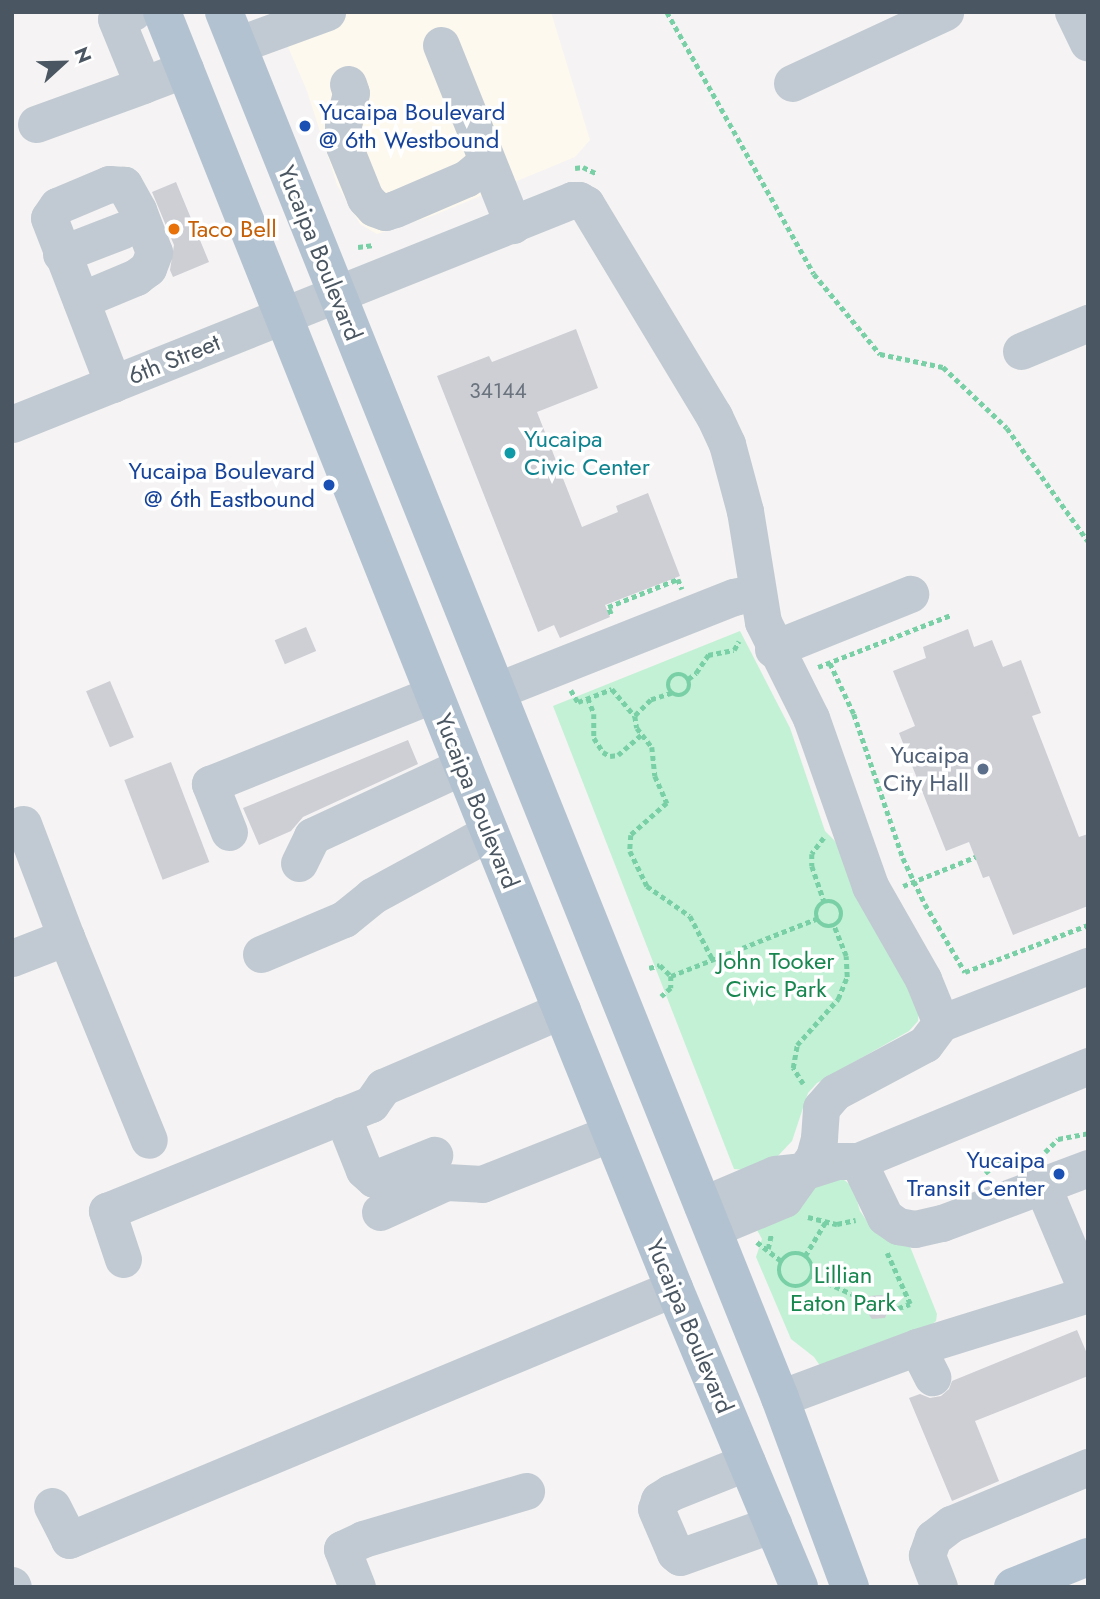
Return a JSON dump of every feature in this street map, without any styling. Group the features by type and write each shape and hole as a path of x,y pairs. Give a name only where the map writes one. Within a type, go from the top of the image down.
{"main road":[{"name":"Yucaipa Boulevard","path":"162,12 611,1133 799,1587"},
{"name":"Yucaipa Boulevard","path":"231,28 335,294 780,1398 850,1587"},
{"path":"1013,1587 1088,1557"}],"street":[{"path":"133,12 116,19 143,85"},
{"path":"231,28 327,12"},
{"path":"792,83 945,12"},
{"path":"1073,12 1088,43"},
{"path":"441,45 513,225"},
{"path":"36,124 185,69"},
{"path":"348,84 351,93 343,125 344,146 365,198 374,208 385,212 396,209 467,178 487,161"},
{"path":"81,300 136,277 148,268 153,252 138,210 124,185 109,184 57,206 49,218 113,384"},
{"name":"6th Street","path":"12,424 572,200 579,200 592,213 714,416 727,444 745,512 756,592"},
{"path":"61,254 123,230"},
{"path":"1021,351 1088,323"},
{"path":"496,691 734,597 756,592 762,622 810,718 870,886 923,979 941,1023"},
{"path":"774,649 910,594"},
{"path":"229,832 210,784 434,694"},
{"path":"299,863 312,836 463,766"},
{"path":"23,824 149,1140"},
{"path":"261,954 344,919 372,896 490,832"},
{"path":"12,958 66,937"},
{"path":"806,1171 819,1138 819,1116 825,1100 925,1044 941,1023 1088,966"},
{"path":"123,1259 107,1211 370,1104 383,1087 562,1010"},
{"path":"707,1217 775,1174 806,1171 836,1161 858,1161 1088,1066"},
{"path":"342,1115 364,1170 374,1179 434,1155"},
{"path":"380,1212 446,1182 482,1184 611,1133"},
{"path":"858,1161 885,1217 898,1226 915,1229 942,1223 1088,1168"},
{"path":"780,1398 925,1362 1088,1294 1075,1227 1042,1185"},
{"path":"52,1506 69,1540 536,1342 674,1288"},
{"path":"747,1462 670,1493 659,1500 656,1509 675,1553 680,1557 773,1524"},
{"path":"939,1587 927,1555 933,1538 951,1524 1088,1467"},
{"path":"357,1587 342,1549 363,1539 526,1491"}],"path":[{"path":"667,12 814,274 880,354 943,368 1007,428 1088,541"},
{"path":"688,679 696,673 708,655 734,650 740,634"},
{"path":"830,663 854,714 897,843 914,882 965,972 1088,925"},
{"path":"672,693 668,683 672,676 679,674 688,679"},
{"path":"635,716 651,700 672,693 685,694 689,689 688,679"},
{"path":"568,682 575,701 612,688 635,716 642,734 652,747 655,776 667,803 631,835 629,851 647,886 682,909 699,927 713,960"},
{"path":"588,698 594,714 594,738 603,752 610,756 618,755 642,734"},
{"path":"896,889 975,857"},
{"path":"832,901 840,906 842,914 834,927 822,926 817,919 816,911 820,904 832,901"},
{"path":"671,976 817,919"},
{"path":"808,1089 795,1075 794,1051 842,993 847,976 846,956 834,927"},
{"path":"649,968 660,965 671,976 671,988 661,997"},
{"path":"799,1223 810,1216 825,1223 857,1220 867,1225"},
{"path":"805,1256 825,1223"},
{"path":"768,1249 771,1233 778,1228"},
{"path":"754,1239 781,1261"},
{"path":"812,1276 890,1311 910,1304 885,1250"},
{"path":"795,1253 805,1256 812,1264 812,1276 804,1284 788,1285 780,1276 781,1261 795,1253"}],"shaded area":[{"path":"273,12 551,12 590,140 575,157 432,216 377,234 360,224 337,185 307,91"}],"green space":[{"name":"John Tooker Civic Park","path":"740,631 790,728 825,831 835,841 919,1009 918,1021 909,1031 817,1083 808,1093 792,1141 775,1159 747,1170 734,1169 553,706"},
{"name":"Lillian Eaton Park","path":"830,1178 843,1179 853,1187 860,1211 869,1224 909,1244 937,1314 936,1321 930,1326 823,1370 814,1357 791,1339 756,1257 762,1239 757,1230 761,1224"}],"building":[{"name":"Taco Bell","path":"176,182 209,262 173,277 170,270 174,245 152,192"},
{"name":"Yucaipa Civic Center","path":"576,329 598,388 537,412 582,527 618,512 616,506 648,493 680,576 605,605 610,617 560,638 554,625 538,632 437,376 489,356 492,362"},
{"path":"306,627 316,651 285,664 275,640"},
{"name":"Yucaipa City Hall","path":"968,629 974,647 992,640 1003,667 1021,660 1041,713 1032,716 1079,837 1088,834 1088,906 1013,935 989,876 983,878 969,842 946,851 899,733 915,726 893,671 926,658 923,647"},
{"path":"110,681 134,737 110,747 86,691"},
{"path":"408,740 418,764 303,817 291,831 259,845 243,808"},
{"path":"171,762 209,862 163,880 124,780"},
{"path":"882,1295 890,1306 885,1318 872,1319 864,1308 869,1296"},
{"path":"1077,1330 1088,1356 1088,1376 975,1421 999,1481 952,1501 909,1398 920,1394 930,1398 941,1396 949,1389 952,1381"}],"place":[{"name":"Yucaipa Boulevard @ 6th Westbound","path":"305,126"},
{"name":"Taco Bell","path":"174,229"},
{"name":"Yucaipa Civic Center","path":"510,453"},
{"name":"Yucaipa Boulevard @ 6th Eastbound","path":"329,485"},
{"name":"Yucaipa City Hall","path":"983,769"},
{"name":"Yucaipa Transit Center","path":"1059,1174"}]}
